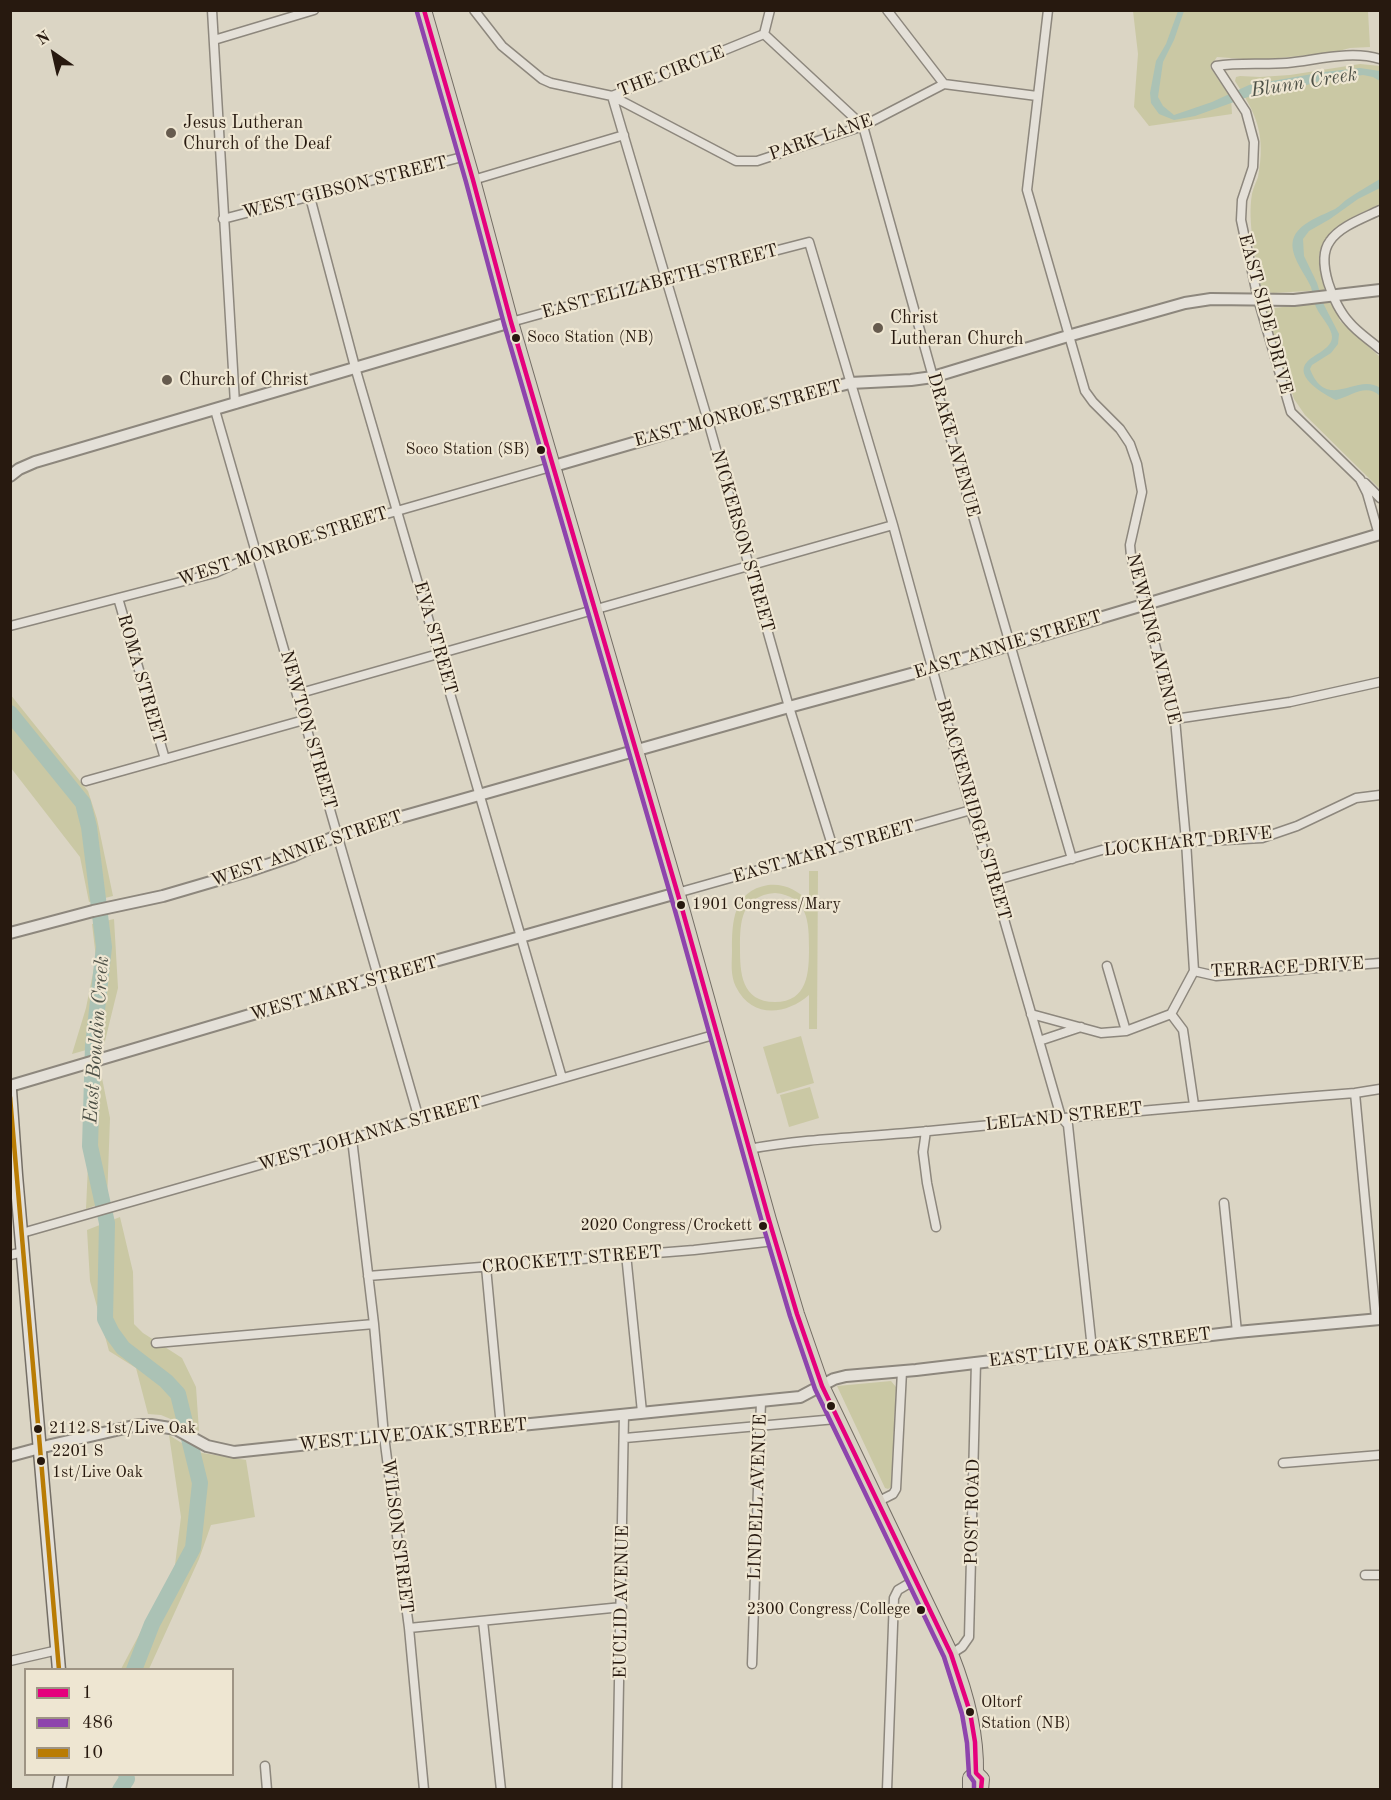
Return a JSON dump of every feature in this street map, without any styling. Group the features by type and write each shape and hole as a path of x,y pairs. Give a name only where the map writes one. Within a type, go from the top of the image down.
{"main road":[{"path":"424,10 511,322 596,609 748,1149 797,1314 822,1386 951,1654 970,1711 976,1773 982,1779 981,1790"},
{"path":"10,1088 59,1668"},
{"path":"970,1790 970,1778 976,1773"}],"street":[{"path":"212,10 235,404"},
{"path":"214,40 314,10"},
{"name":"THE CIRCLE","path":"474,10 502,46 542,79 612,96 764,34"},
{"path":"770,10 764,34 863,126"},
{"path":"887,10 944,84 1037,96"},
{"name":"NEWNING AVENUE","path":"1048,10 1027,190 1085,391 1120,429 1130,444 1137,464 1142,492 1130,545 1131,556 1175,719 1194,971"},
{"name":"EAST SIDE DRIVE","path":"1380,58 1356,55 1285,63 1234,63 1216,66 1246,112 1254,142 1255,156 1242,200 1241,220 1258,299 1291,412 1360,479 1367,492 1380,536"},
{"name":"PARK LANE","path":"612,96 735,161 757,161 863,126 944,84"},
{"name":"NICKERSON STREET","path":"612,96 789,707 833,848"},
{"name":"DRAKE AVENUE","path":"863,126 1072,859"},
{"path":"473,180 624,135"},
{"name":"WEST GIBSON STREET","path":"223,219 466,156"},
{"name":"EVA STREET","path":"310,197 355,367 562,1078"},
{"path":"1380,210 1339,232 1331,239 1327,245 1325,262 1330,295 1347,321 1380,349"},
{"name":"EAST ELIZABETH STREET","path":"511,322 809,242"},
{"name":"BRACKENRIDGE STREET","path":"809,242 893,525 970,810 993,881 1061,1117 1068,1125 1092,1349"},
{"name":"EAST MONROE STREET","path":"554,466 778,401 850,383 933,377 1185,303 1201,300 1294,300 1380,290"},
{"path":"10,476 35,462 511,322"},
{"name":"NEWTON STREET","path":"214,410 419,1119"},
{"name":"WEST MONROE STREET","path":"10,626 215,573 257,554 398,510 554,466"},
{"path":"1360,479 1380,498"},
{"path":"297,694 893,525"},
{"name":"EAST ANNIE STREET","path":"636,750 933,668 1145,603 1380,536"},
{"name":"ROMA STREET","path":"118,598 165,759"},
{"path":"1175,719 1290,702 1380,682"},
{"path":"86,781 304,720"},
{"name":"WEST ANNIE STREET","path":"10,933 93,911 163,896 293,856 338,835 636,750"},
{"name":"LOCKHART DRIVE","path":"993,881 1116,846 1262,838 1297,826 1356,798 1380,795"},
{"name":"EAST MARY STREET","path":"677,893 970,810"},
{"name":"WEST MARY STREET","path":"10,1088 78,1065 378,977 677,893"},
{"name":"TERRACE DRIVE","path":"1194,971 1216,976 1380,963"},
{"path":"1107,966 1126,1031"},
{"path":"1031,1014 1101,1033 1126,1031 1171,1014 1194,971"},
{"path":"1171,1014 1183,1030 1194,1105"},
{"path":"1039,1041 1081,1027"},
{"name":"WEST JOHANNA STREET","path":"22,1233 717,1034"},
{"name":"LELAND STREET","path":"748,1149 787,1143 1380,1089"},
{"path":"1354,1093 1378,1319"},
{"path":"926,1131 923,1152 936,1227"},
{"name":"WILSON STREET","path":"352,1139 374,1324 384,1436 409,1628 424,1790"},
{"path":"1224,1203 1237,1332"},
{"name":"CROCKETT STREET","path":"368,1276 775,1241"},
{"path":"10,1255 24,1252"},
{"path":"626,1254 642,1412"},
{"path":"486,1267 501,1427"},
{"name":"EAST LIVE OAK STREET","path":"822,1386 846,1376 1237,1332 1378,1319"},
{"path":"156,1343 374,1324"},
{"name":"POST ROAD","path":"951,1654 962,1647 969,1637 976,1362"},
{"path":"878,1502 893,1494 896,1489 902,1371"},
{"name":"WEST LIVE OAK STREET","path":"10,1455 138,1425 176,1429 207,1446 234,1452 800,1397 822,1386"},
{"name":"LINDELL AVENUE","path":"752,1664 761,1401"},
{"name":"EUCLID AVENUE","path":"617,1790 624,1414"},
{"path":"625,1438 837,1419"},
{"path":"1283,1463 1380,1455"},
{"path":"1365,1575 1380,1575"},
{"path":"887,1790 894,1598 898,1590 915,1580"},
{"path":"409,1628 622,1607"},
{"path":"483,1622 501,1790"},
{"path":"10,1661 58,1650"},
{"path":"265,1766 267,1790"}],"shaded area":[{"path":"1133,11 1368,11 1370,47 1257,60 1217,57 1210,67 1231,98 1232,114 1149,126 1134,107 1138,54"},
{"path":"1360,64 1380,66 1380,204 1340,225 1323,243 1320,269 1324,290 1273,293 1263,291 1251,228 1252,194 1260,162 1260,137 1254,115 1235,81 1236,77 1290,75"},
{"path":"1332,301 1340,321 1380,357 1380,489 1305,415 1294,399 1266,309"},
{"path":"10,694 88,791 97,819 113,896 89,902 80,857 11,768"},
{"path":"809,871 818,871 817,1029 809,1029 809,995 800,1002 780,1010 760,1009 751,1005 736,987 732,968 734,919 741,901 748,894 756,888 779,885 795,891 809,901","holes":["775,893 786,895 800,905 807,920 809,948 807,976 800,991 794,997 786,1001 764,1001 749,991 742,976 740,948 742,920 749,905 755,899"]},
{"path":"114,919 118,988 104,1045 72,1054 86,1008 96,958 92,924"},
{"path":"801,1036 814,1083 777,1094 763,1047"},
{"path":"101,1073 110,1118 107,1201 86,1209 90,1121 86,1080"},
{"path":"810,1087 819,1118 789,1127 780,1095"},
{"path":"120,1217 133,1272 134,1324 143,1333 182,1358 196,1387 199,1431 161,1415 148,1414 136,1368 109,1351 90,1281 87,1230"},
{"path":"891,1381 896,1387 891,1487 888,1489 885,1488 837,1386"},
{"path":"169,1435 196,1452 246,1460 255,1517 211,1525 199,1559 149,1668 122,1668 175,1565 181,1517"}],"water":[{"name":"Blunn Creek","path":"1178,11 1184,11 1163,62 1158,97 1163,106 1174,115 1212,102 1249,85 1324,72 1360,68 1380,71 1380,81 1363,75 1320,81 1303,86 1273,88 1195,116 1174,120 1159,114 1151,103 1150,93 1156,61 1166,44"},
{"path":"1380,179 1380,188 1358,199 1309,231 1303,239 1304,256 1317,283 1324,305 1339,334 1338,344 1331,353 1312,365 1310,369 1317,382 1325,388 1334,390 1371,384 1380,388 1380,396 1375,392 1364,390 1336,400 1312,385 1304,374 1307,362 1329,345 1332,334 1316,306 1311,287 1298,263 1292,243 1297,232 1306,223 1335,209"}],"waterway":[{"name":"East Bouldin Creek","path":"10,713 83,803 89,827 104,947 93,1046 90,1146 107,1223 105,1319 123,1348 166,1381 178,1394 200,1483 193,1548 152,1624 135,1668"},
{"name":"East Bouldin Creek","path":"120,1790 126,1776"}],"transit line":[{"name":"1","path":"424,10 511,322 681,905 797,1314 822,1386 951,1654 970,1712 975,1742 976,1773 982,1779 981,1790"},
{"name":"486","path":"417,12 504,324 674,907 790,1316 815,1389 944,1657 962,1714 969,1775 974,1782 974,1789"},
{"name":"10","path":"10,1097 59,1668"}],"place":[{"name":"Jesus Lutheran Church of the Deaf","path":"171,133"},
{"name":"Christ Lutheran Church","path":"878,328"},
{"name":"Soco Station (NB)","path":"516,338"},
{"name":"Church of Christ","path":"167,380"},
{"name":"Soco Station (SB)","path":"541,450"},
{"name":"1901 Congress/Mary","path":"681,905"},
{"name":"2020 Congress/Crockett","path":"763,1226"},
{"name":"2112 S 1st/Live Oak","path":"38,1429"},
{"name":"2201 S 1st/Live Oak","path":"41,1461"},
{"name":"2300 Congress/College","path":"921,1610"},
{"name":"Oltorf Station (NB)","path":"970,1712"}]}
